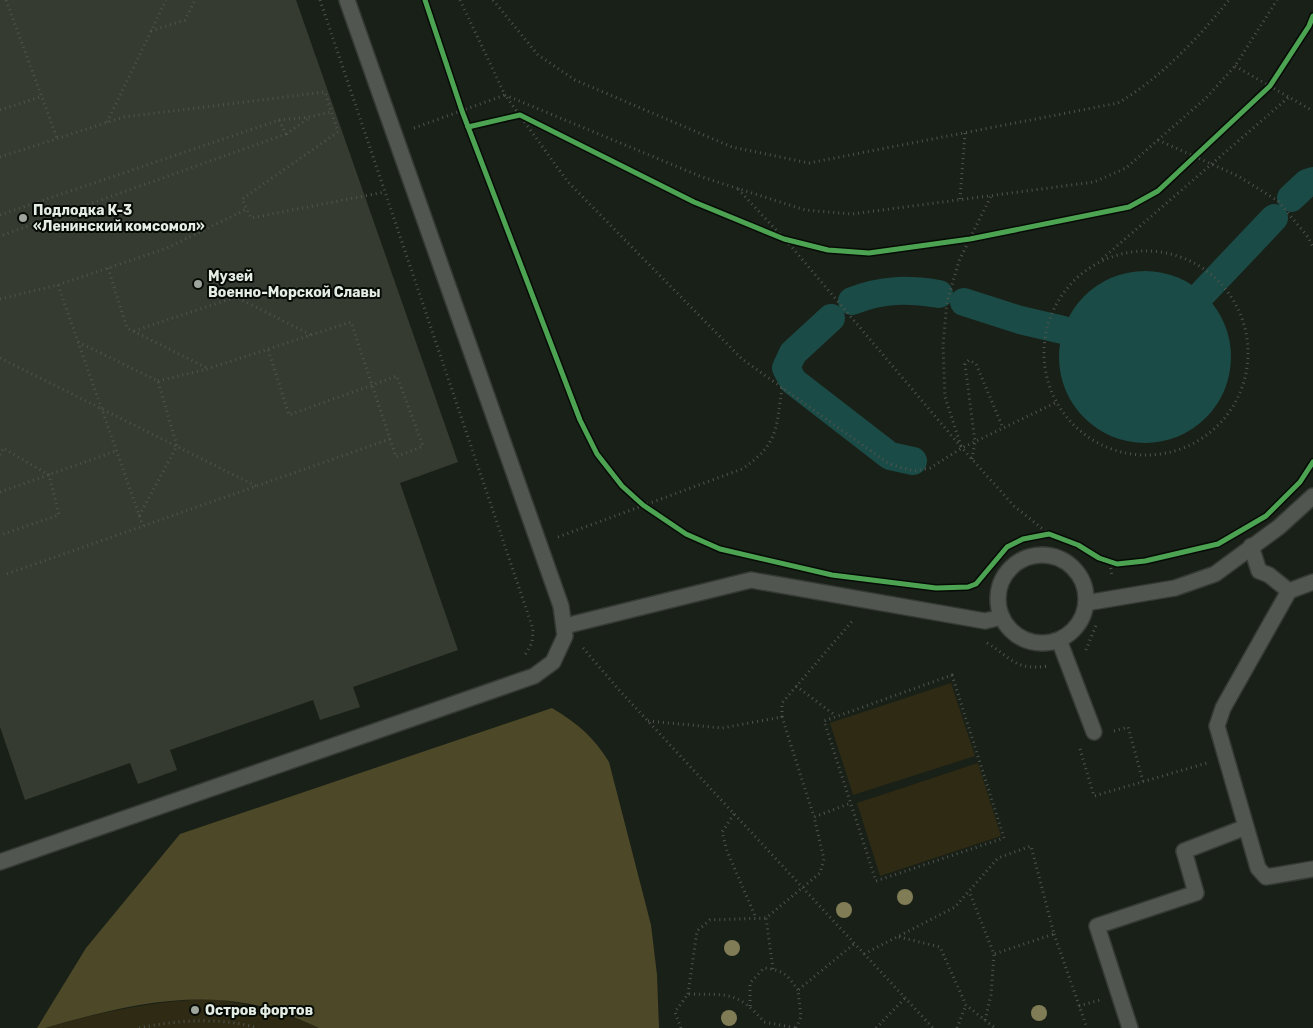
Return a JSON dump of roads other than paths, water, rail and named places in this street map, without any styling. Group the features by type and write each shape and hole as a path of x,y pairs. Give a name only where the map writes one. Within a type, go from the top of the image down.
{"lane":[{"path":"0,862 534,676 553,662 565,636 561,606 347,0"},
{"path":"1086,603 1175,588 1215,574 1279,527 1313,496"},
{"path":"1251,546 1259,571 1269,575 1289,592"},
{"path":"1042,555 1056,557 1069,564 1079,575 1085,588 1086,603 1078,624 1070,633 1059,640 1046,643 1032,642 1020,637 1009,628 1002,617 998,603 1000,588 1005,575 1015,564 1028,557 1042,555"},
{"path":"565,626 750,580 985,621 1002,617"},
{"path":"1313,582 1289,592 1224,708 1218,726 1258,868 1266,877 1313,869"},
{"path":"1059,640 1094,732"},
{"path":"1130,1028 1097,926 1196,893 1184,851 1246,827"}],"water":[{"path":"1145,271 1162,273 1178,278 1206,296 1224,324 1229,340 1231,357 1229,374 1224,390 1206,418 1178,436 1162,441 1145,443 1128,441 1112,436 1084,418 1066,390 1061,374 1059,357 1061,340 1066,324 1084,296 1112,278 1128,273"}],"waterway":[{"path":"1291,198 1307,183 1313,181"},
{"path":"1203,293 1274,218"},
{"path":"852,301 874,294 895,291 939,294"},
{"path":"964,302 1020,320 1063,330"},
{"path":"831,318 793,353 786,368 793,381 890,456 913,461"}],"place":[{"name":"Подлодка К-3 «Ленинский комсомол»","path":"23,218"},
{"name":"Музей Военно-Морской Славы","path":"198,284"},
{"name":"Остров фортов","path":"195,1010"}]}
